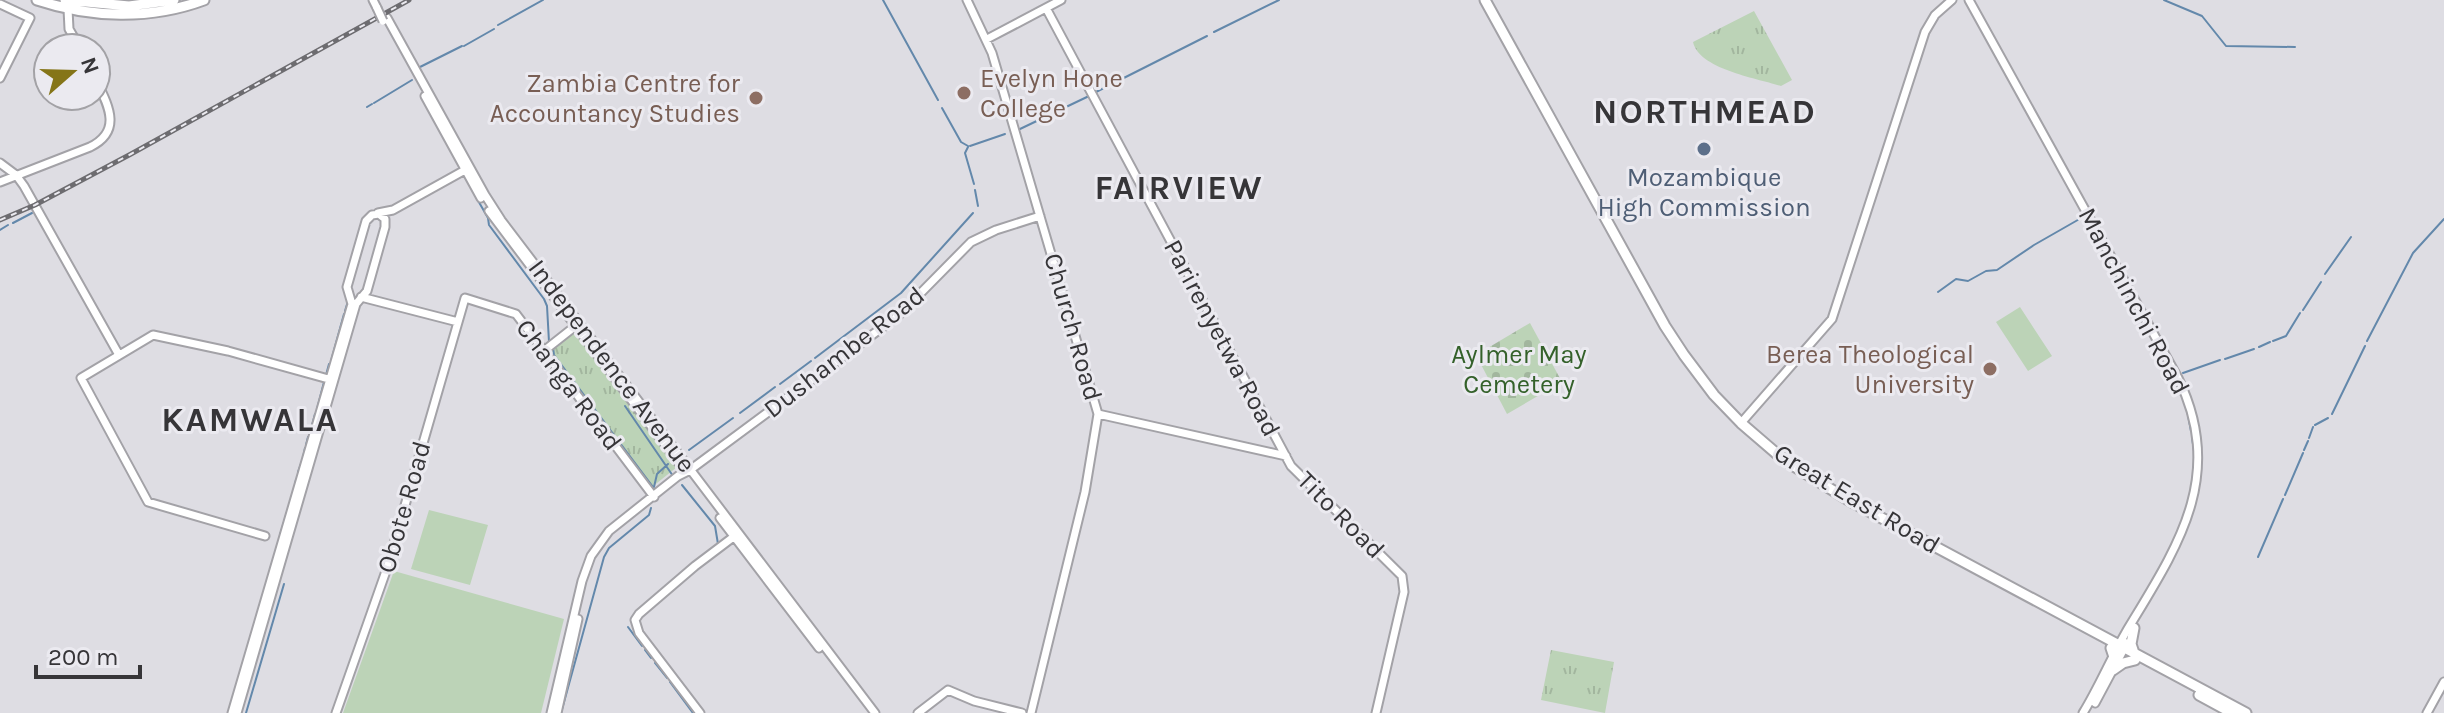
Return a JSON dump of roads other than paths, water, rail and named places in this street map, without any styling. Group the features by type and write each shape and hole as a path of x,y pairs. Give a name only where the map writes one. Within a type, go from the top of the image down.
{"main road":[{"path":"37,0 129,6 174,0"},
{"path":"73,3 131,15 176,9 204,0"},
{"name":"Church Road","path":"965,0 987,39 1098,414 1085,490 1031,713"},
{"name":"Church Road","path":"965,0 987,39"},
{"path":"987,39 1061,0"},
{"name":"Great East Road","path":"1479,0 1680,359 1730,419 1763,450 1825,494 2122,652 2246,713"},
{"name":"Great East Road","path":"1485,0 1665,326 1698,375 1741,423 1784,460 1837,494 2232,713"},
{"path":"1741,423 1832,319 1925,32 1935,15 1952,0"},
{"name":"Manchinchi Road","path":"1969,0 2178,378 2192,414 2198,457 2194,501 2183,534 2122,652"},
{"path":"71,32 73,3"},
{"path":"0,4 30,18 0,78"},
{"name":"Independence Avenue","path":"377,4 465,170 497,222 577,325"},
{"name":"Parirenyetwa Road","path":"1046,8 1286,456"},
{"path":"975,15 990,34 997,34"},
{"name":"Independence Avenue","path":"385,20 489,203 687,472 872,713"},
{"path":"0,182 90,147 108,130 110,112"},
{"path":"0,163 16,175 119,355"},
{"path":"234,713 332,380 352,304 346,291 366,221 370,216 393,210 465,170"},
{"path":"332,380 385,220 393,210"},
{"path":"377,214 385,220"},
{"name":"Dushambe Road","path":"554,713 582,581 591,556 603,537 899,315 971,242 996,230 1040,216"},
{"path":"346,291 458,322"},
{"name":"Obote Road","path":"336,713 386,571 465,298"},
{"name":"Changa Road","path":"465,298 515,313 654,498"},
{"path":"545,350 577,325"},
{"path":"265,536 148,502 81,378 153,335 228,351 332,380"},
{"name":"Tito Road","path":"1098,414 1286,456 1298,474 1386,559 1403,580 1404,592 1376,713"},
{"path":"700,713 639,633 635,620 692,568 736,535"},
{"name":"Manchinchi Road","path":"2134,628 2139,616"},
{"path":"2086,713 2122,652 2131,644 2134,628"},
{"path":"2113,670 2123,663 2122,652"},
{"path":"2086,713 2122,652"},
{"path":"2427,713 2444,682"},
{"path":"918,713 948,690 974,701 1022,713"},
{"path":"1035,699 1039,713"}],"waterway":[{"path":"498,25 543,0"},
{"path":"883,0 938,100"},
{"path":"1214,32 1279,0"},
{"path":"2164,0 2202,16 2226,46 2295,47"},
{"path":"464,46 494,29"},
{"path":"1096,92 1207,36"},
{"path":"420,73 420,67 462,46"},
{"path":"374,103 412,80"},
{"path":"1020,129 1089,96"},
{"path":"367,107 372,104"},
{"path":"942,108 961,142 968,146"},
{"path":"970,146 1005,134"},
{"path":"968,147 965,153 974,184"},
{"path":"975,190 978,206"},
{"path":"476,197 489,225 544,299 549,342"},
{"path":"13,223 32,213"},
{"path":"815,358 901,293 973,213"},
{"path":"1938,292 1956,279 1968,281 1986,271 1997,270 2083,217 2097,242"},
{"path":"2367,341 2413,253 2444,219"},
{"path":"0,230 8,225"},
{"path":"2325,274 2351,237"},
{"path":"2099,245 2101,249"},
{"path":"2108,261 2139,315"},
{"path":"2303,310 2321,282"},
{"path":"345,311 348,301"},
{"path":"2273,341 2286,336 2300,313"},
{"path":"331,361 344,314"},
{"path":"2141,319 2144,325"},
{"path":"2146,329 2160,352"},
{"path":"2259,347 2270,342"},
{"path":"2332,414 2365,346"},
{"path":"553,348 554,355 653,487"},
{"path":"2225,359 2254,349"},
{"path":"2183,373 2220,360"},
{"path":"780,384 811,361"},
{"path":"326,375 329,364"},
{"path":"317,409 324,382"},
{"path":"740,413 775,387"},
{"path":"625,406 673,476"},
{"path":"2187,410 2191,431"},
{"path":"310,433 315,414"},
{"path":"689,450 733,418"},
{"path":"2315,425 2328,418"},
{"path":"2309,438 2313,427"},
{"path":"306,445 308,437"},
{"path":"2192,437 2194,451"},
{"path":"2304,450 2308,441"},
{"path":"303,458 305,448"},
{"path":"2285,495 2303,453"},
{"path":"298,472 302,461"},
{"path":"654,487 657,474 668,464"},
{"path":"295,484 296,480"},
{"path":"682,485 715,526 718,544"},
{"path":"289,507 294,489"},
{"path":"2258,557 2283,499"},
{"path":"561,713 604,557 609,548 649,515 651,508"},
{"path":"280,535 287,512"},
{"path":"680,575 705,554"},
{"path":"270,569 273,561"},
{"path":"246,713 284,584"},
{"path":"628,627 642,646"},
{"path":"645,650 651,658"},
{"path":"655,663 667,678"},
{"path":"670,682 693,713"}],"railway":[{"path":"0,220 131,154 409,0"}],"place":[{"name":"Evelyn Hone College","path":"964,93"},
{"name":"Zambia Centre for Accountancy Studies","path":"756,98"},
{"name":"Mozambique High Commission","path":"1704,149"},
{"name":"Berea Theological University","path":"1990,369"}],"district":[{"name":"NORTHMEAD","path":"1705,112"},
{"name":"FAIRVIEW","path":"1179,188"},
{"name":"KAMWALA","path":"250,420"}],"park label":[{"name":"Aylmer May Cemetery","path":"1519,369"}]}
